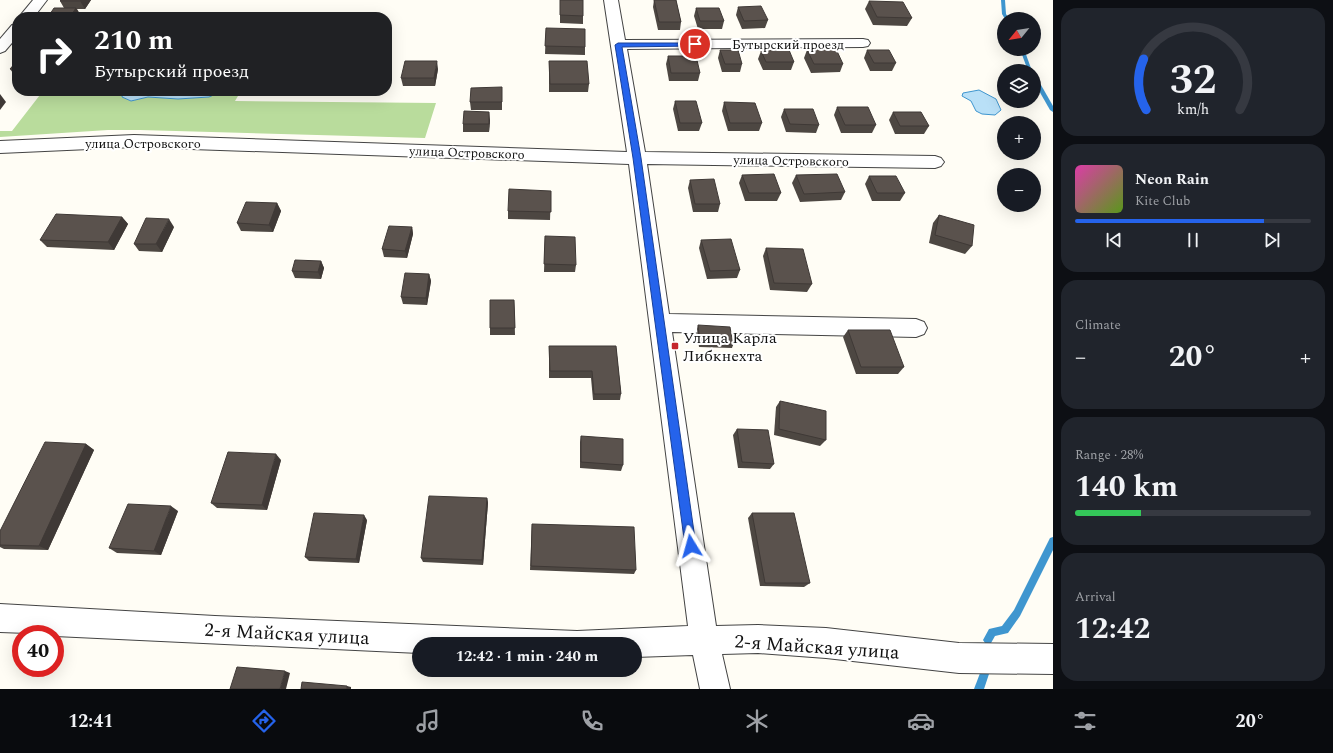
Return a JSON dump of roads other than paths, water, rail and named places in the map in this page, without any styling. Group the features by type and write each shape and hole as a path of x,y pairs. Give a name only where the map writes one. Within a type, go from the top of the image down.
{"street":[{"path":"30,12 40,0"},
{"path":"611,0 637,158 704,640 715,689"},
{"path":"0,48 12,34"},
{"name":"Бутырский проезд","path":"618,45 863,43"},
{"name":"улица Островского","path":"0,147 134,141 637,158 935,162"},
{"path":"660,322 916,328"},
{"name":"2-я Майская улица","path":"0,618 412,639"},
{"name":"2-я Майская улица","path":"642,642 758,639 826,642 959,658 1053,659"}],"water":[{"path":"979,90 996,99 997,108 1000,108 1001,110 995,115 982,114 976,111 971,101 962,96 963,93"},
{"path":"211,96 178,99 148,97 131,101 122,97"}],"waterway":[{"path":"1003,0 1004,12"},
{"path":"1025,56 1027,64"},
{"path":"1041,90 1053,110"},
{"path":"988,640 992,632 1005,630 1017,613 1053,541"},
{"path":"979,689 985,671"}],"place":[{"name":"Улица Карла Либкнехта","path":"675,346"}]}
